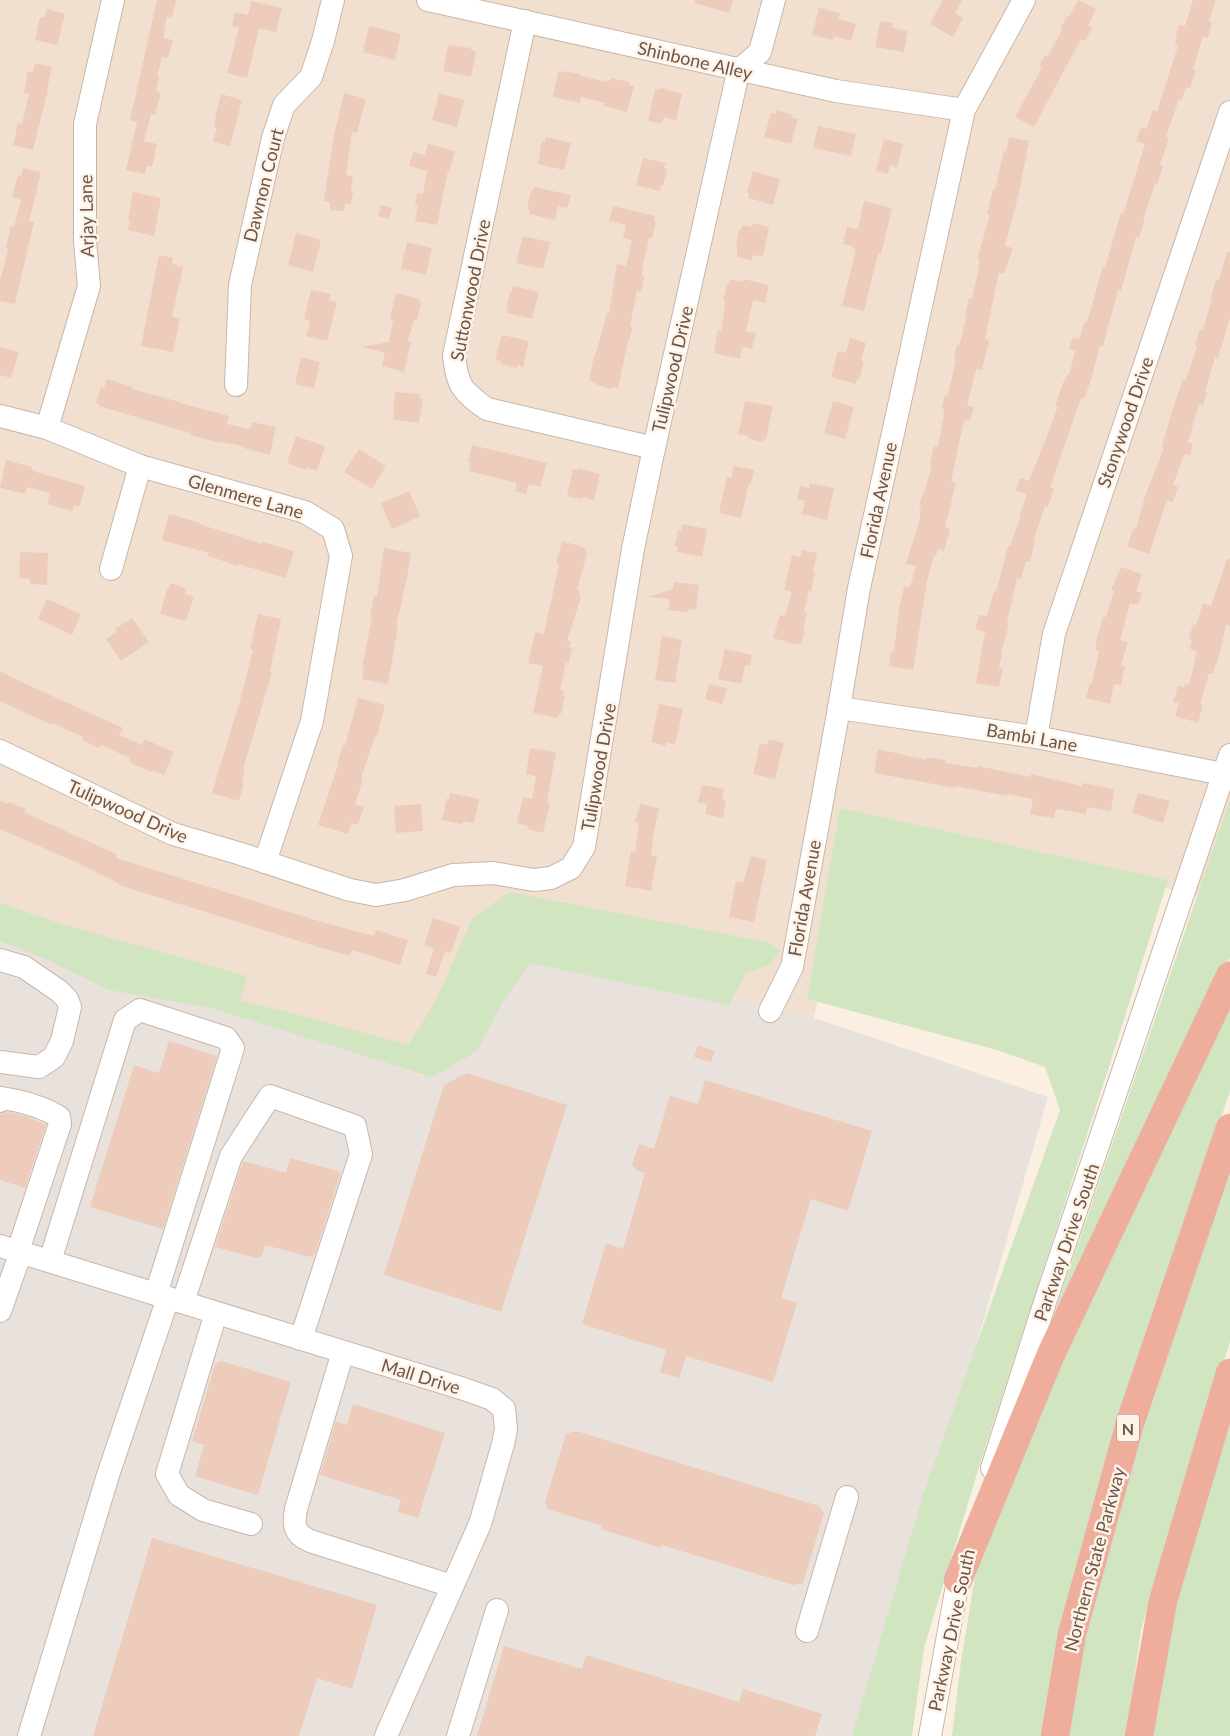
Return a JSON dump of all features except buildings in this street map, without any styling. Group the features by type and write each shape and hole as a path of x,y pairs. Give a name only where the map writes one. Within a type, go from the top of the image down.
{"highway":[{"path":"958,1580 1051,1354 1230,976"},
{"name":"Northern State Parkway","path":"1055,1736 1072,1634 1130,1423 1230,1128"},
{"path":"1139,1736 1162,1601 1230,1373"}],"street":[{"name":"Arjay Lane","path":"47,428 89,286 85,242 85,124 113,0"},
{"name":"Dawnon Court","path":"236,385 240,285 273,138 284,105 311,77 334,0"},
{"name":"Shinbone Alley","path":"428,0 836,91 964,110"},
{"path":"739,70 760,52 774,0"},
{"name":"Florida Avenue","path":"770,1011 792,967 859,588 964,110 1024,0"},
{"name":"Suttonwood Drive","path":"525,21 454,355 456,376 467,395 487,409 654,448"},
{"name":"Tulipwood Drive","path":"0,751 173,834 350,890 376,894 405,890 452,875 493,873 534,880 551,878 571,868 584,847 633,550 739,70"},
{"name":"Stonywood Drive","path":"1036,737 1054,634 1230,112"},
{"name":"Glenmere Lane","path":"0,416 47,428 140,466 305,512 333,529 341,556 312,721 265,862"},
{"path":"111,568 140,466"},
{"name":"Bambi Lane","path":"839,708 1227,764"},
{"name":"Parkway Drive South","path":"930,1736 958,1580 983,1497 1045,1302 1227,764"},
{"path":"0,960 24,967 59,991 67,999 70,1007 62,1041 54,1057 39,1067 0,1062"},
{"path":"50,1262 125,1020 140,1010 226,1038 232,1048 169,1298"},
{"path":"29,1736 108,1475 169,1298 230,1156 270,1096 355,1126 361,1154 301,1338"},
{"path":"0,1101 2,1098 10,1099 50,1111 59,1117 60,1124 13,1250 0,1311"},
{"name":"Mall Drive","path":"13,1250 301,1338 492,1399 504,1409 506,1429 503,1444 480,1524 386,1736"},
{"path":"216,1313 167,1474 179,1495 203,1510 251,1524"},
{"path":"343,1352 296,1508 294,1520 296,1530 300,1537 310,1541 452,1586"},
{"path":"807,1631 848,1497"},
{"path":"458,1736 497,1610"}],"shaded area":[{"path":"0,0 1230,0 1230,822 1205,897 860,819 814,1018 512,946 422,1076 0,914"},
{"path":"0,914 422,1076 512,946 814,1018 1048,1097 863,1736 0,1736"}],"green space":[{"path":"1230,800 1230,958 1056,1319 1054,1314"},
{"path":"840,808 1168,880 982,1457 924,1648 912,1736 852,1736 923,1495 1060,1110 1045,1067 997,1050 807,999"},
{"path":"509,892 767,942 780,950 770,965 746,973 729,1005 530,963 502,1003 477,1051 432,1077 215,1009 109,990 46,959 0,941 0,903 62,924 247,976 240,1001 285,1011 408,1045 434,1004 472,919"},
{"path":"1230,987 1230,1091 1164,1286 1074,1571 1044,1736 952,1736 961,1661 975,1577 1004,1488"},
{"path":"1230,1167 1230,1342 1184,1481 1141,1630 1126,1736 1066,1736 1085,1638 1130,1465"},
{"path":"1230,1402 1230,1736 1147,1736 1159,1661"}]}
